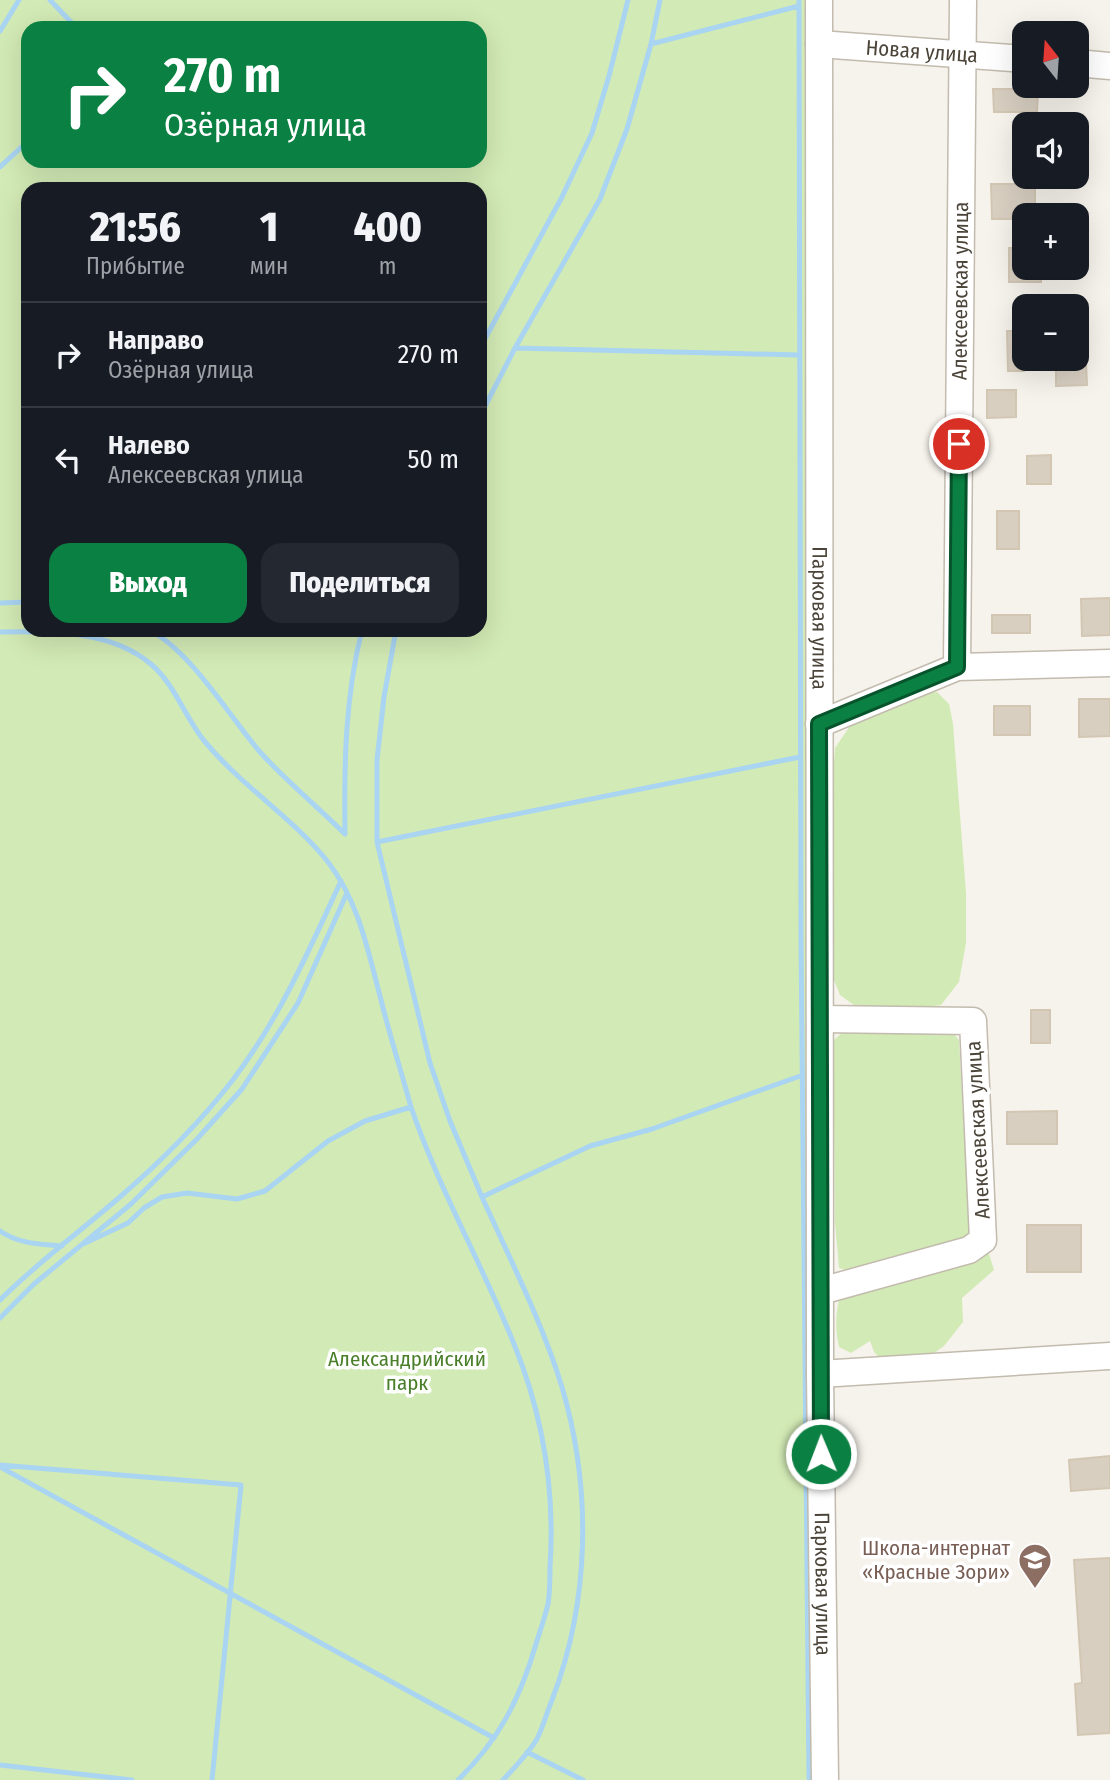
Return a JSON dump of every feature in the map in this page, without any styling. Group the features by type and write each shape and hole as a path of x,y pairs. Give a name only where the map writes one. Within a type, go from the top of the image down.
{"street":[{"name":"Парковая улица","path":"819,0 820,1374 825,1780"},
{"name":"Алексеевская улица","path":"957,667 963,0"},
{"name":"Новая улица","path":"819,44 1012,58"},
{"path":"1089,64 1110,66"},
{"path":"819,724 957,667 1110,663"},
{"name":"Алексеевская улица","path":"821,1019 973,1021 983,1240 969,1250 821,1291"},
{"path":"820,1374 1110,1356"}],"green space":[{"name":"Александрийский парк","path":"0,0 808,0 806,523 819,1780 0,1780"},
{"path":"937,692 949,704 953,724 966,893 966,943 959,982 941,1005 905,1010 858,1008 840,995 832,975 834,916 831,807 835,748 850,726 871,711 909,695"},
{"path":"845,1030 951,1031 959,1040 965,1151 973,1224 966,1237 852,1272 839,1268 830,1066 834,1040"},
{"path":"983,1249 989,1254 994,1270 962,1298 963,1322 944,1346 921,1362 885,1363 874,1352 870,1341 851,1353 839,1347 836,1320 841,1293"}],"building":[{"path":"993,89 1012,89 1012,98 1038,98 1037,112 994,112"},
{"path":"991,184 1012,184 1012,189 1035,189 1035,203 1012,203 1012,219 992,219"},
{"path":"1009,248 1012,248 1012,280 1041,282 1009,282"},
{"path":"1007,331 1012,331 1012,371 1008,371"},
{"path":"1056,371 1086,371 1087,385 1056,386"},
{"path":"987,390 1016,390 1016,417 987,418"},
{"path":"1051,455 1051,484 1027,484 1027,456"},
{"path":"997,511 1019,511 1019,549 997,549"},
{"path":"1110,598 1110,635 1082,636 1081,599"},
{"path":"992,615 1030,615 1030,633 992,633"},
{"path":"1079,699 1110,699 1110,736 1079,737"},
{"path":"994,706 1030,706 1030,735 994,735"},
{"path":"1031,1010 1050,1010 1050,1043 1031,1043"},
{"path":"1057,1111 1057,1144 1007,1144 1007,1112"},
{"path":"1027,1225 1081,1225 1081,1272 1027,1272"},
{"path":"1110,1456 1110,1488 1071,1491 1069,1460"},
{"path":"1110,1558 1110,1733 1078,1735 1075,1684 1082,1683 1074,1560"}],"waterway":[{"path":"0,31 19,0"},
{"path":"50,0 70,21"},
{"path":"487,335 562,197 592,133 628,0"},
{"path":"660,0 651,44 799,6"},
{"path":"799,0 801,936 809,1778"},
{"path":"651,44 627,129 600,199 515,348 798,355"},
{"path":"0,167 21,148"},
{"path":"487,402 515,348"},
{"path":"0,603 21,602"},
{"path":"0,632 21,632"},
{"path":"83,1244 128,1223 144,1208 162,1197 187,1193 237,1199 265,1191 328,1141 365,1121 411,1107 367,945 355,910 339,877 299,831 220,759 199,734 174,693 152,665 136,653 90,637"},
{"path":"160,637 194,668 260,752 345,834 347,731 352,680 360,637"},
{"path":"395,637 377,760 377,842 800,757"},
{"path":"377,842 430,1063 450,1121 482,1197"},
{"path":"0,1300 150,1170 220,1096 249,1058 279,1009 341,881"},
{"path":"0,1318 34,1284 131,1204 197,1139 242,1089 298,1003 347,893"},
{"path":"503,1780 537,1739 565,1662 580,1584 582,1505 572,1426 562,1387 535,1315 482,1197 590,1146 652,1129 803,1075"},
{"path":"411,1107 434,1167 502,1314 524,1371 533,1398 545,1454 551,1510 549,1599 530,1664 506,1718 485,1750 458,1780"},
{"path":"0,1231 22,1241 62,1246"},
{"path":"0,1465 241,1485 212,1780"},
{"path":"0,1467 494,1738"},
{"path":"527,1752 583,1780"},
{"path":"0,1765 132,1780"}],"place":[{"name":"Школа-интернат «Красные Зори»","path":"1035,1590"}],"route":[{"path":"821,1454 819,724 957,667 959,444"}]}
